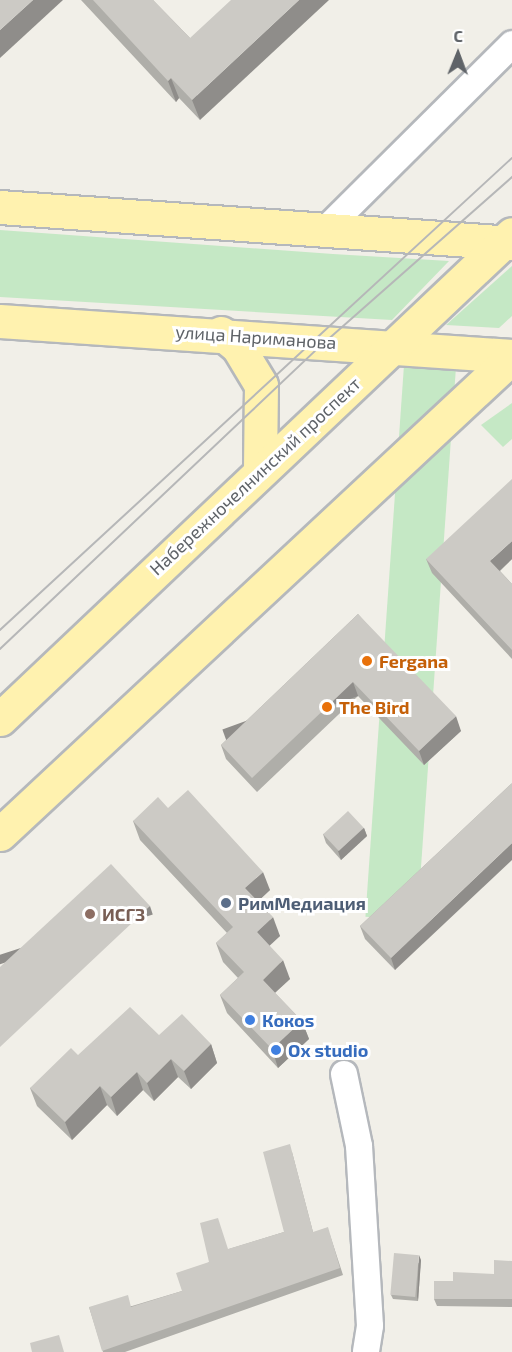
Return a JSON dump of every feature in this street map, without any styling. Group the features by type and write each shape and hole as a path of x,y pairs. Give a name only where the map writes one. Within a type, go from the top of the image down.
{"main road":[{"path":"0,207 510,240"},
{"name":"Набережночелнинский проспект","path":"0,719 260,468 510,240"},
{"name":"улица Нариманова","path":"0,321 397,345 512,357"},
{"path":"221,333 238,347 261,385 260,468"},
{"path":"0,834 512,357"}],"street":[{"path":"327,228 512,44"},
{"path":"344,1074 358,1146 370,1326 368,1352"}],"green space":[{"path":"0,230 449,261 392,320 0,297"},
{"path":"512,266 512,316 499,328 446,325"},
{"path":"404,365 456,369 417,920 365,917"},
{"path":"512,403 512,439 503,447 481,425"}],"building":[{"path":"0,0 33,0 0,30"},
{"path":"93,0 153,0 190,38 231,0 299,0 192,100 171,78 168,81"},
{"path":"512,479 512,541 490,561 512,584 512,650 426,559"},
{"path":"358,614 456,716 419,751 353,682 252,778 221,745"},
{"path":"512,783 512,843 391,958 360,926"},
{"path":"188,790 263,872 245,888 273,917 257,932 283,960 263,980 302,1021 272,1049 220,995 244,972 216,943 233,927 133,821 158,797 168,808"},
{"path":"348,811 364,828 339,851 323,834"},
{"path":"111,864 150,906 0,1047 0,967"},
{"path":"130,1007 159,1035 182,1014 211,1044 184,1071 171,1059 147,1083 137,1072 111,1097 100,1086 65,1122 30,1088 71,1048 78,1055"},
{"path":"290,1144 313,1232 328,1227 340,1268 102,1351 89,1307 128,1295 131,1307 182,1291 176,1273 209,1262 200,1223 218,1218 228,1249 284,1232 263,1152"},
{"path":"394,1253 419,1255 415,1297 390,1295"},
{"path":"494,1260 512,1261 512,1299 434,1299 434,1281 453,1281 453,1272 494,1274"},
{"path":"59,1335 64,1352 32,1352 30,1343"}],"tram line":[{"path":"0,630 512,158"},
{"path":"0,649 324,343 512,177"}],"place":[{"name":"Fergana","path":"367,661"},
{"name":"The Bird","path":"327,707"},
{"name":"РимМедиация","path":"226,903"},
{"name":"ИСГЗ","path":"90,914"},
{"name":"Кокоs","path":"250,1020"},
{"name":"Ox studio","path":"276,1050"}]}
